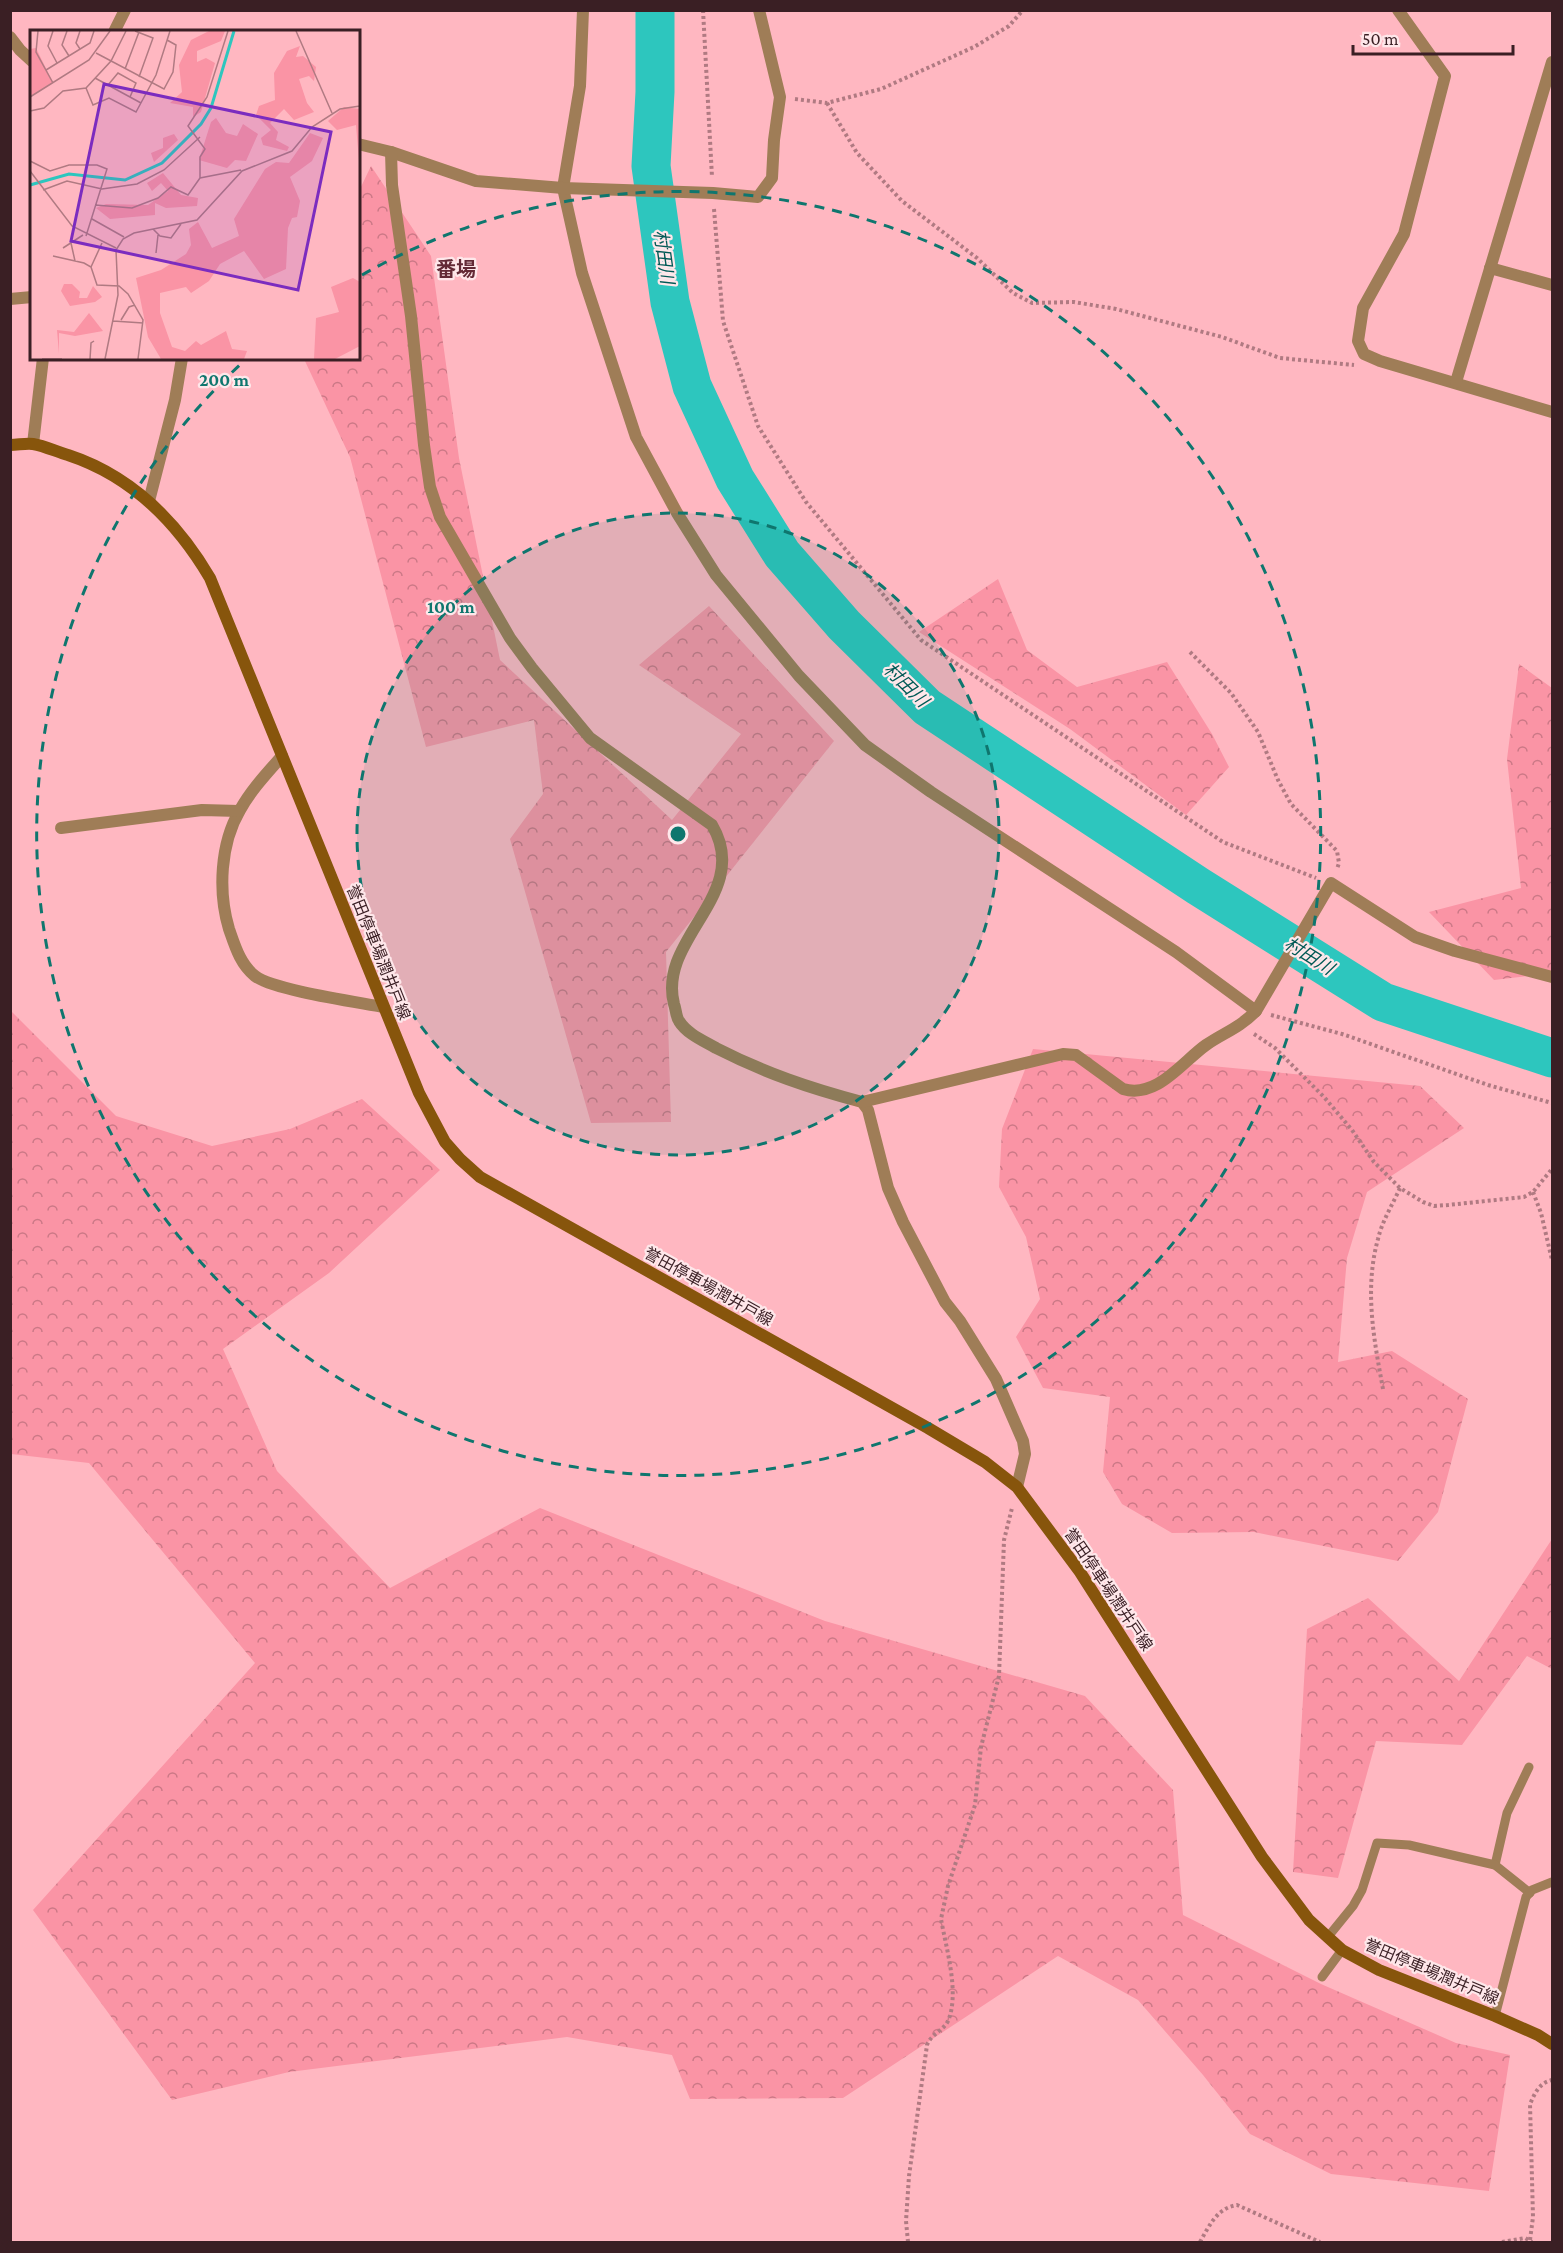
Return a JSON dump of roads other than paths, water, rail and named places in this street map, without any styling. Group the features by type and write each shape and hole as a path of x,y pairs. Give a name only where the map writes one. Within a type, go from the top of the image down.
{"main road":[{"name":"誉田停車場潤井戸線","path":"10,445 33,444 86,461 109,472 149,501 166,517 196,554 210,578 419,1094 445,1142 460,1160 480,1177 928,1428 985,1462 1017,1487 1080,1572 1262,1857 1309,1920 1342,1950 1379,1970 1495,2016 1538,2035 1552,2044"}],"street":[{"path":"115,30 125,10"},
{"path":"583,10 580,86 563,188 582,273 636,437 677,513 716,575 798,676 865,745 931,792 1176,952 1256,1011"},
{"path":"360,144 391,152 476,181 563,188 713,193 758,197 772,178 780,97 759,10"},
{"path":"1398,10 1445,76 1404,234 1363,308 1358,341 1364,354 1380,361 1552,412"},
{"path":"10,37 30,59"},
{"path":"1456,382 1552,62"},
{"path":"391,152 392,184 411,316 424,445 430,487 440,517 510,638 590,738 712,825 719,837 724,863 721,876 713,896 677,962 673,977 673,999 679,1021 696,1037 756,1068 810,1088 862,1102 1063,1054 1076,1056 1123,1089 1131,1092 1152,1087 1172,1075 1206,1045 1241,1026 1256,1011 1331,883 1414,937 1455,951 1552,977"},
{"path":"1490,268 1552,285"},
{"path":"10,300 30,297"},
{"path":"33,444 43,360"},
{"path":"149,501 175,400 182,360"},
{"path":"282,756 255,786 239,811 229,835 222,884 225,914 236,949 242,962 256,977 281,986 383,1007"},
{"path":"61,828 202,810 239,811"},
{"path":"862,1102 868,1110 888,1188 903,1222 945,1302 960,1321 996,1379 1023,1441 1025,1454 1017,1487"}],"lane":[{"path":"1496,1865 1507,1813 1529,1767"},
{"path":"1327,1938 1353,1906 1362,1890 1377,1843 1409,1845 1496,1865 1530,1893"},
{"path":"1495,2016 1526,1898 1530,1893 1552,1882"},
{"path":"1322,1977 1342,1950"}],"waterway":[{"name":"村田川","path":"655,10 655,92 651,166 670,302 692,386 735,479 782,554 844,625 927,707 1198,886 1383,1002 1552,1058"}],"district":[{"name":"番場","path":"456,269"}]}
